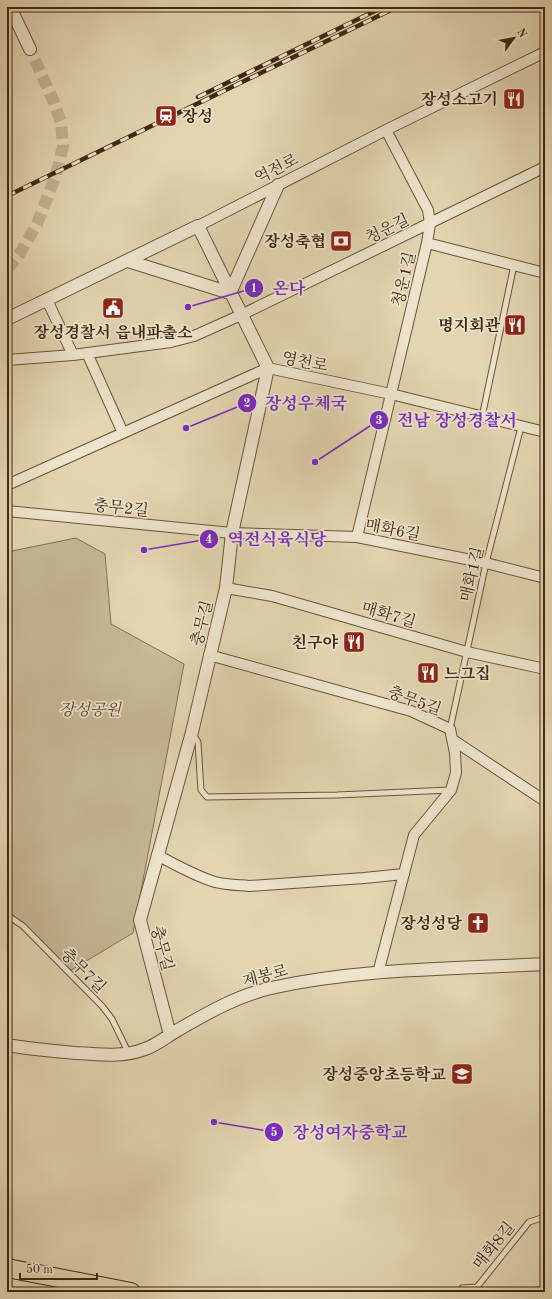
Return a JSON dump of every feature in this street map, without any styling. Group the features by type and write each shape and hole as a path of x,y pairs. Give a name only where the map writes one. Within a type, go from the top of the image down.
{"highway":[{"path":"7,1268 131,1292"},
{"path":"7,1280 70,1292"}],"street":[{"path":"10,7 30,49"},
{"name":"역전로","path":"7,319 128,261 386,130 545,52"},
{"path":"386,130 428,210 430,224 427,243"},
{"name":"청운길","path":"7,360 73,355 181,340 194,336 212,329 545,167"},
{"path":"230,293 278,185"},
{"path":"198,226 268,368"},
{"name":"청운1길","path":"357,537 427,243 545,273"},
{"path":"128,261 230,293"},
{"path":"47,300 73,355"},
{"name":"역전로","path":"7,315 22,312"},
{"path":"87,353 123,433"},
{"name":"영천로","path":"7,485 268,368 391,394 545,432"},
{"name":"충무길","path":"170,1035 140,920 192,732 226,588 232,533 268,368"},
{"name":"충무2길","path":"7,511 232,533"},
{"name":"매화6길","path":"232,533 357,537 486,563 545,578"},
{"name":"매화7길","path":"226,588 272,596 467,652 545,669"},
{"name":"충무5길","path":"209,655 411,711 450,729 453,740 456,773 451,790 414,835 378,973"},
{"path":"453,740 545,802"},
{"path":"157,855 188,871 215,882 233,885 249,886 404,874"},
{"name":"제봉로","path":"7,1046 30,1050 110,1056 129,1054 159,1043 219,1006 252,993 303,982 378,973 545,964"}],"lane":[{"path":"482,417 514,265"},
{"name":"매화1길","path":"450,729 486,563 522,426"},
{"path":"192,732 198,742 201,790 207,797 330,795 451,790"},
{"name":"충무7길","path":"7,915 23,926 102,1006 112,1019 129,1054"},
{"name":"매화8길","path":"462,1288 477,1286 529,1222 545,1217"}],"green space":[{"name":"장성공원","path":"76,538 105,554 111,624 184,664 133,933 68,972 7,914 7,552"}],"tunnel":[{"path":"7,269 19,255 37,224 56,175 63,146 61,122 53,100 30,49"}],"railway":[{"path":"198,97 383,7"},
{"path":"7,196 397,7"}],"place":[{"name":"장성소고기","path":"514,99"},
{"name":"장성","path":"166,116"},
{"name":"장성축협","path":"341,241"},
{"name":"온다","path":"188,307"},
{"name":"장성경찰서 읍내파출소","path":"113,308"},
{"name":"명지회관","path":"515,325"},
{"name":"장성우체국","path":"186,428"},
{"name":"전남 장성경찰서","path":"315,462"},
{"name":"역전식육식당","path":"144,550"},
{"name":"친구야","path":"354,642"},
{"name":"느그집","path":"428,673"},
{"name":"장성성당","path":"478,923"},
{"name":"장성중앙초등학교","path":"462,1074"},
{"name":"장성여자중학교","path":"214,1122"}]}
